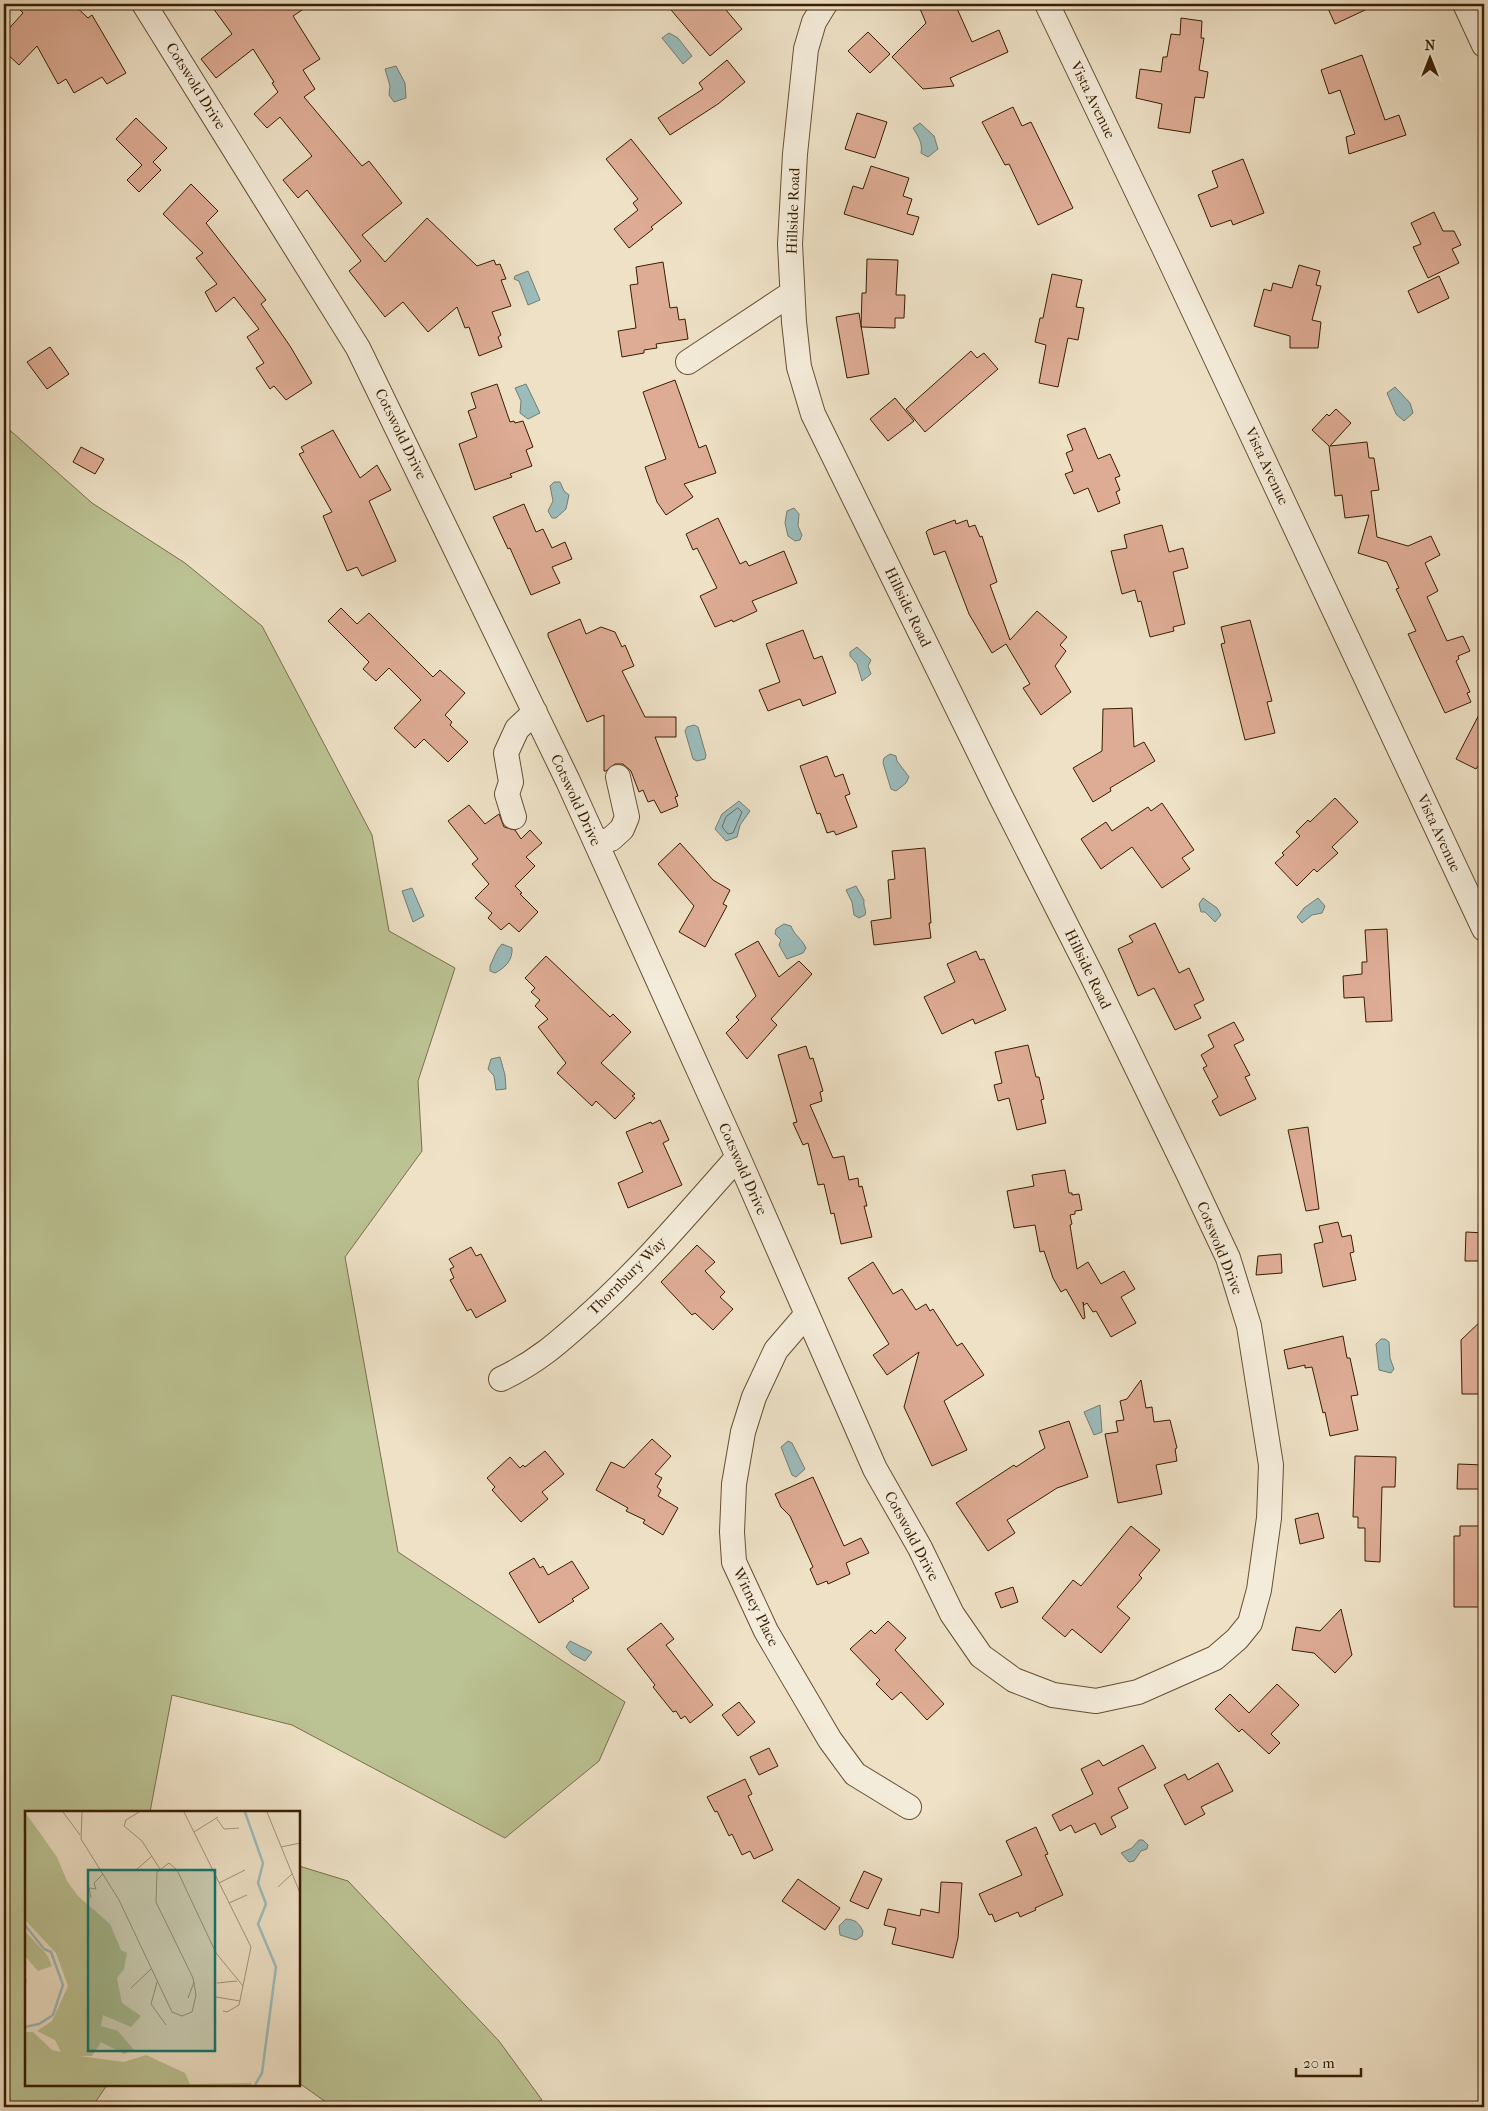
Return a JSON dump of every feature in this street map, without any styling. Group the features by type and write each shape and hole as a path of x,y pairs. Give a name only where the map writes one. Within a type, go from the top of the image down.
{"street":[{"name":"Cotswold Drive","path":"144,4 358,348 535,712 596,843 738,1157 875,1469 920,1548 952,1614 981,1656 1014,1680 1053,1695 1096,1701 1138,1692 1215,1658 1237,1639 1250,1623 1258,1590 1269,1518 1271,1465 1249,1326 1228,1258 1188,1173"},
{"name":"Hillside Road","path":"825,4 814,22 806,49 795,154 790,244 792,293 799,367 814,414 997,789 1092,976 1188,1173"},
{"name":"Vista Avenue","path":"1047,4 1165,250 1484,929"},
{"path":"1465,4 1484,45"},
{"path":"688,362 792,293"},
{"path":"514,817 507,794 511,782 506,753 517,729 535,712"},
{"path":"596,843 611,839 622,830 628,817 622,802 618,777"},
{"name":"Thornbury Way","path":"501,1379 546,1354 620,1288 738,1157"},
{"name":"Witney Place","path":"807,1314 776,1350 754,1397 742,1432 734,1484 732,1532 734,1562 766,1631 830,1740 855,1774 909,1807"}],"green space":[{"path":"4,425 92,503 185,563 262,626 372,835 389,931 455,968 418,1081 422,1151 345,1257 398,1552 625,1702 599,1761 505,1838 292,1725 172,1695 150,1811 25,1811 25,2086 106,2086 92,2107 4,2107"},
{"path":"300,1866 348,1881 499,2041 542,2100 524,2107 333,2107 300,2084"}],"water":[{"path":"669,33 678,38 692,56 683,64 662,38"},
{"path":"396,66 405,83 406,98 394,102 389,95 390,86 385,69"},
{"path":"920,123 934,136 938,149 928,157 921,153 921,143 913,128"},
{"path":"528,271 540,300 528,305 519,281 514,279 515,276"},
{"path":"526,384 540,413 528,419 520,413 521,401 515,388"},
{"path":"1395,387 1410,403 1413,413 1404,421 1396,414 1387,393"},
{"path":"554,482 560,482 564,491 569,495 566,509 556,518 552,518 548,511 553,501 550,486"},
{"path":"794,508 799,514 798,526 802,535 800,540 795,541 788,536 785,523 787,511"},
{"path":"857,647 871,660 868,666 871,674 862,681 857,664 850,656 850,652"},
{"path":"694,725 698,727 706,755 705,759 697,761 693,759 685,731 687,727"},
{"path":"890,754 896,756 897,761 909,777 906,783 896,791 891,789 883,763 884,758"},
{"path":"739,801 750,811 740,825 737,837 726,841 715,829 722,814"},
{"path":"856,886 864,900 866,912 865,915 859,918 854,915 852,902 846,890"},
{"path":"412,888 424,916 413,922 402,891"},
{"path":"1203,898 1217,908 1221,915 1215,922 1205,912 1201,912 1199,904"},
{"path":"1318,898 1325,906 1322,913 1312,915 1302,923 1297,917 1304,908"},
{"path":"784,924 791,926 806,948 803,953 787,959 779,945 781,940 775,934 776,929"},
{"path":"502,944 512,948 512,952 510,960 502,969 495,973 490,971 490,966"},
{"path":"500,1057 505,1075 506,1089 496,1090 494,1076 488,1069 491,1059"},
{"path":"1381,1339 1389,1342 1390,1358 1394,1369 1391,1373 1379,1370 1376,1344"},
{"path":"1100,1405 1102,1432 1094,1435 1084,1412"},
{"path":"788,1441 792,1443 805,1469 796,1477 792,1475 781,1447"},
{"path":"570,1641 592,1652 585,1661 572,1654 566,1647"},
{"path":"1139,1840 1143,1840 1148,1845 1147,1849 1141,1851 1134,1861 1129,1862 1121,1853 1132,1848"},
{"path":"846,1919 858,1924 863,1931 862,1936 856,1940 840,1935 839,1926"}],"building":[{"path":"14,4 73,4 88,18 92,15 126,73 107,84 102,77 74,93 66,79 58,84 37,46 19,65 4,51 4,34 23,13"},
{"path":"210,4 311,4 293,16 320,59 303,70 315,89 304,97 362,166 369,161 402,203 362,235 385,262 427,218 477,266 494,260 496,265 500,264 506,279 501,280 511,306 492,312 501,335 498,337 502,347 479,356 469,327 465,328 457,307 428,332 403,302 385,317 349,271 361,261 307,190 298,198 283,180 312,156 280,117 267,128 254,114 278,92 272,83 274,82 253,49 216,78 201,59 232,34"},
{"path":"666,4 721,4 742,29 710,56"},
{"path":"918,4 955,4 972,42 999,30 1008,52 950,78 954,86 923,89 892,57 926,23"},
{"path":"1326,4 1378,4 1335,24"},
{"path":"1181,18 1202,21 1201,38 1204,38 1199,70 1208,72 1204,98 1195,97 1190,133 1158,128 1162,104 1136,98 1140,69 1161,72 1163,57 1167,57 1171,34 1180,35"},
{"path":"868,32 890,54 870,73 848,51"},
{"path":"1362,55 1385,120 1399,115 1406,135 1349,154 1346,137 1355,134 1340,90 1329,94 1321,70"},
{"path":"727,60 745,82 718,104 670,135 658,118 703,89 699,83"},
{"path":"1013,107 1022,126 1031,122 1073,208 1038,225 1009,164 1005,165 982,122"},
{"path":"857,113 887,122 875,158 845,149"},
{"path":"136,118 167,148 153,162 161,170 139,192 127,180 142,165 116,139"},
{"path":"631,139 682,203 651,227 653,229 629,248 614,229 638,210 633,203 638,199 606,159"},
{"path":"1243,159 1264,213 1233,225 1231,220 1211,227 1198,195 1218,187 1212,171"},
{"path":"871,166 909,178 903,196 912,199 907,214 919,217 913,235 844,214 853,186 863,189"},
{"path":"191,184 218,211 206,223 266,300 261,304 290,346 312,383 286,400 274,386 270,389 256,368 264,363 247,337 259,329 234,297 216,312 205,292 217,284 196,258 203,253 163,214"},
{"path":"1434,212 1443,231 1454,231 1461,245 1452,249 1459,263 1428,278 1413,247 1421,244 1411,223"},
{"path":"867,259 898,260 896,295 905,295 904,318 895,318 895,328 861,327 862,293 866,293"},
{"path":"663,262 670,308 677,307 679,320 685,319 688,339 656,344 657,348 644,350 644,353 622,357 618,331 636,328 630,285 638,284 636,267"},
{"path":"1299,265 1320,271 1316,285 1321,286 1312,320 1321,322 1318,348 1290,348 1290,336 1254,326 1264,289 1271,291 1273,283 1292,288"},
{"path":"1052,274 1082,280 1076,307 1084,308 1078,340 1068,338 1058,387 1039,383 1046,345 1035,342 1040,318 1043,318"},
{"path":"1439,276 1449,298 1418,313 1408,291"},
{"path":"859,313 869,374 847,378 836,317"},
{"path":"50,347 69,374 47,389 27,362"},
{"path":"971,351 977,358 984,353 998,369 925,432 906,409"},
{"path":"675,380 699,448 706,445 716,473 684,484 693,497 666,515 657,502 645,467 666,459 643,392"},
{"path":"497,384 510,422 523,421 533,447 526,450 532,466 510,474 512,477 475,490 459,444 477,437 468,411 476,408 471,393"},
{"path":"895,398 914,421 888,441 870,419"},
{"path":"1336,409 1351,423 1330,446 1367,442 1369,458 1374,458 1379,490 1371,491 1377,537 1408,546 1431,536 1440,555 1425,563 1438,591 1427,597 1447,641 1463,636 1470,651 1458,656 1459,659 1456,661 1470,692 1467,693 1471,702 1445,713 1408,634 1416,631 1396,589 1399,588 1387,562 1358,553 1369,515 1345,518 1342,495 1335,496 1329,446 1312,430 1327,414 1329,416"},
{"path":"1085,428 1098,459 1110,454 1120,476 1115,478 1120,490 1116,492 1120,503 1098,512 1088,488 1074,494 1065,474 1073,471 1066,453 1073,450 1067,435"},
{"path":"333,430 360,478 377,465 391,490 369,501 396,561 362,576 357,567 347,571 323,516 332,512 299,454 304,452 301,447"},
{"path":"81,447 104,459 95,474 73,462"},
{"path":"524,504 536,532 543,529 552,548 565,542 572,559 552,567 560,583 531,595 510,548 508,549 493,517"},
{"path":"718,518 740,564 746,561 749,566 784,551 797,583 752,601 757,611 733,622 732,620 715,627 700,596 717,588 697,548 693,550 686,534"},
{"path":"955,520 956,524 967,520 969,527 975,525 980,537 982,536 997,582 990,585 1010,640 1037,611 1067,637 1060,645 1066,651 1055,666 1071,692 1041,715 1023,688 1030,684 1006,644 992,653 969,614 945,551 934,555 926,532"},
{"path":"1162,525 1169,552 1183,548 1188,568 1173,572 1185,624 1173,627 1174,631 1150,637 1141,601 1138,602 1135,590 1122,594 1111,551 1127,548 1124,535"},
{"path":"341,608 357,624 369,613 433,677 440,670 465,693 445,715 452,722 450,725 468,742 448,762 424,739 415,748 394,728 421,700 389,668 376,681 363,669 369,662 328,621"},
{"path":"580,619 586,634 601,627 615,632 622,647 625,645 634,666 622,671 645,717 676,717 676,737 655,737 678,796 675,797 678,806 661,813 654,800 648,802 643,790 639,792 631,771 623,764 615,764 604,771 604,715 587,722 548,636 548,633"},
{"path":"1250,620 1272,701 1267,702 1275,733 1245,740 1221,644 1225,643 1221,627"},
{"path":"803,630 814,659 822,656 836,693 803,706 800,699 768,711 759,690 780,682 766,644"},
{"path":"1484,705 1484,769 1478,766 1476,769 1456,759"},
{"path":"1132,708 1134,747 1144,742 1155,761 1110,788 1111,791 1093,802 1073,768 1102,751 1103,709"},
{"path":"827,756 835,777 843,774 850,794 845,796 857,827 836,835 834,831 827,833 820,813 817,814 800,766"},
{"path":"1335,798 1358,822 1332,847 1338,853 1317,872 1314,869 1297,886 1275,863 1284,855 1282,853 1300,836 1296,832 1308,820 1310,822"},
{"path":"1162,803 1194,850 1182,858 1190,869 1162,888 1132,847 1101,869 1081,839 1106,822 1112,831 1148,807 1151,811"},
{"path":"469,805 485,824 499,814 504,827 515,830 521,839 530,830 542,843 526,857 535,866 515,886 522,893 520,894 538,912 519,932 509,923 501,930 488,918 492,913 475,898 489,884 472,864 478,859 448,821"},
{"path":"680,843 713,880 730,890 723,904 727,906 705,947 679,932 694,906 658,864"},
{"path":"925,848 931,938 874,945 871,921 891,918 888,880 895,879 892,851"},
{"path":"1155,923 1179,973 1189,968 1204,1000 1194,1005 1201,1018 1175,1030 1154,988 1138,996 1118,949 1133,942 1129,936"},
{"path":"1387,929 1392,1021 1366,1022 1364,997 1344,998 1343,976 1362,974 1362,962 1367,962 1365,930"},
{"path":"758,941 779,977 799,961 812,974 771,1019 777,1025 747,1059 726,1033 739,1020 736,1017 756,996 735,954"},
{"path":"976,951 980,960 984,959 1006,1010 975,1024 973,1019 942,1034 924,997 955,982 947,964"},
{"path":"546,956 610,1017 613,1014 631,1032 601,1063 635,1094 632,1096 635,1098 615,1119 596,1101 592,1106 557,1073 566,1063 538,1027 548,1019 535,1006 540,1000 531,992 535,988 525,978"},
{"path":"1234,1022 1244,1040 1234,1045 1250,1075 1245,1077 1256,1099 1220,1116 1212,1101 1218,1097 1203,1068 1207,1066 1201,1055 1214,1047 1208,1035"},
{"path":"1028,1045 1036,1077 1039,1077 1044,1099 1041,1100 1046,1123 1017,1130 1009,1098 998,1101 994,1085 1002,1083 995,1052"},
{"path":"806,1046 810,1059 813,1058 823,1091 820,1092 822,1101 810,1105 833,1158 844,1156 849,1180 858,1178 859,1187 862,1186 867,1206 864,1206 872,1237 841,1244 834,1213 831,1214 824,1184 818,1185 808,1143 803,1145 793,1123 797,1122 778,1055"},
{"path":"660,1120 669,1140 663,1143 682,1185 628,1208 618,1183 643,1172 626,1132"},
{"path":"1308,1127 1319,1209 1306,1211 1288,1130"},
{"path":"1065,1170 1069,1193 1072,1193 1072,1195 1079,1194 1082,1210 1075,1211 1075,1214 1070,1215 1077,1269 1088,1262 1101,1284 1124,1271 1135,1289 1121,1297 1136,1323 1111,1337 1096,1311 1093,1312 1087,1303 1084,1305 1083,1302 1085,1318 1083,1319 1066,1289 1061,1292 1053,1278 1044,1251 1040,1252 1035,1225 1014,1228 1007,1191 1034,1186 1032,1175"},
{"path":"1338,1222 1342,1237 1351,1235 1354,1252 1350,1253 1356,1280 1323,1287 1314,1244 1323,1242 1319,1226"},
{"path":"1466,1232 1484,1233 1484,1261 1465,1261"},
{"path":"697,1245 715,1262 705,1271 725,1292 720,1297 733,1309 713,1330 695,1313 692,1315 661,1282"},
{"path":"471,1247 476,1256 481,1254 506,1301 476,1318 471,1309 467,1311 450,1280 454,1278 450,1269 454,1267 449,1259"},
{"path":"1281,1254 1282,1273 1256,1275 1258,1256"},
{"path":"873,1262 893,1294 902,1289 916,1310 926,1304 930,1311 933,1309 957,1346 962,1343 984,1375 944,1401 967,1450 932,1466 904,1407 919,1352 887,1375 873,1355 889,1344 848,1278"},
{"path":"1484,1318 1484,1394 1462,1394 1461,1340"},
{"path":"1343,1336 1347,1358 1350,1358 1358,1395 1351,1396 1358,1430 1330,1436 1312,1367 1305,1368 1305,1365 1288,1369 1284,1350"},
{"path":"1141,1380 1146,1408 1152,1407 1154,1422 1170,1420 1177,1448 1175,1449 1177,1461 1156,1465 1162,1494 1118,1503 1105,1434 1118,1432 1116,1421 1124,1420 1120,1401 1127,1399"},
{"path":"1069,1421 1088,1477 1057,1488 1007,1520 1015,1533 988,1551 956,1503 1014,1465 1016,1467 1045,1448 1039,1431"},
{"path":"652,1439 671,1456 655,1474 662,1478 657,1487 661,1490 658,1496 678,1508 663,1535 643,1523 645,1520 626,1511 628,1508 596,1490 611,1462 624,1468"},
{"path":"545,1451 564,1474 542,1492 548,1499 521,1522 492,1490 495,1487 487,1478 510,1457 520,1468 523,1465 525,1467"},
{"path":"1355,1456 1396,1457 1395,1487 1382,1487 1380,1562 1365,1561 1365,1528 1358,1528 1358,1517 1353,1517"},
{"path":"1458,1464 1484,1465 1484,1489 1457,1489"},
{"path":"813,1477 844,1546 861,1538 869,1553 846,1563 850,1574 828,1584 827,1581 817,1585 810,1569 813,1567 790,1516 781,1507 775,1494"},
{"path":"1318,1513 1324,1538 1300,1544 1295,1519"},
{"path":"1131,1526 1160,1550 1139,1575 1142,1578 1117,1607 1130,1618 1101,1653 1072,1629 1065,1637 1042,1618 1073,1580 1081,1586"},
{"path":"1460,1526 1484,1526 1484,1607 1454,1607 1454,1536 1460,1536"},
{"path":"534,1558 540,1568 543,1566 548,1575 572,1561 589,1588 572,1599 574,1601 539,1623 509,1573"},
{"path":"1013,1587 1018,1602 1001,1608 995,1593"},
{"path":"1341,1609 1352,1655 1335,1673 1314,1653 1292,1650 1296,1627 1320,1631"},
{"path":"888,1621 906,1638 895,1650 944,1704 927,1720 901,1692 892,1700 876,1684 880,1680 850,1649 871,1630 875,1634"},
{"path":"661,1623 674,1639 666,1645 713,1705 690,1723 685,1716 681,1719 676,1711 673,1712 627,1649"},
{"path":"1277,1684 1299,1705 1271,1734 1280,1743 1269,1754 1242,1729 1239,1732 1215,1709 1230,1694 1249,1713"},
{"path":"739,1702 755,1722 738,1736 722,1715"},
{"path":"1143,1745 1156,1768 1118,1788 1128,1808 1111,1817 1116,1827 1101,1835 1095,1823 1075,1833 1071,1825 1060,1831 1052,1815 1093,1794 1081,1769 1099,1760 1103,1766"},
{"path":"769,1748 778,1766 759,1775 750,1757"},
{"path":"1218,1763 1233,1791 1201,1807 1205,1814 1185,1825 1164,1785 1185,1774 1188,1780"},
{"path":"745,1779 752,1794 748,1796 773,1850 754,1859 750,1851 742,1855 732,1834 729,1836 717,1811 715,1812 707,1797"},
{"path":"1036,1827 1048,1854 1045,1855 1063,1895 1020,1917 1018,1912 995,1922 992,1914 989,1915 979,1894 1022,1875 1006,1841"},
{"path":"864,1871 882,1879 868,1909 850,1901"},
{"path":"798,1879 840,1908 825,1930 782,1901"},
{"path":"941,1882 962,1883 958,1938 953,1958 892,1944 896,1928 884,1925 888,1909 920,1916 921,1909 939,1913"}]}
